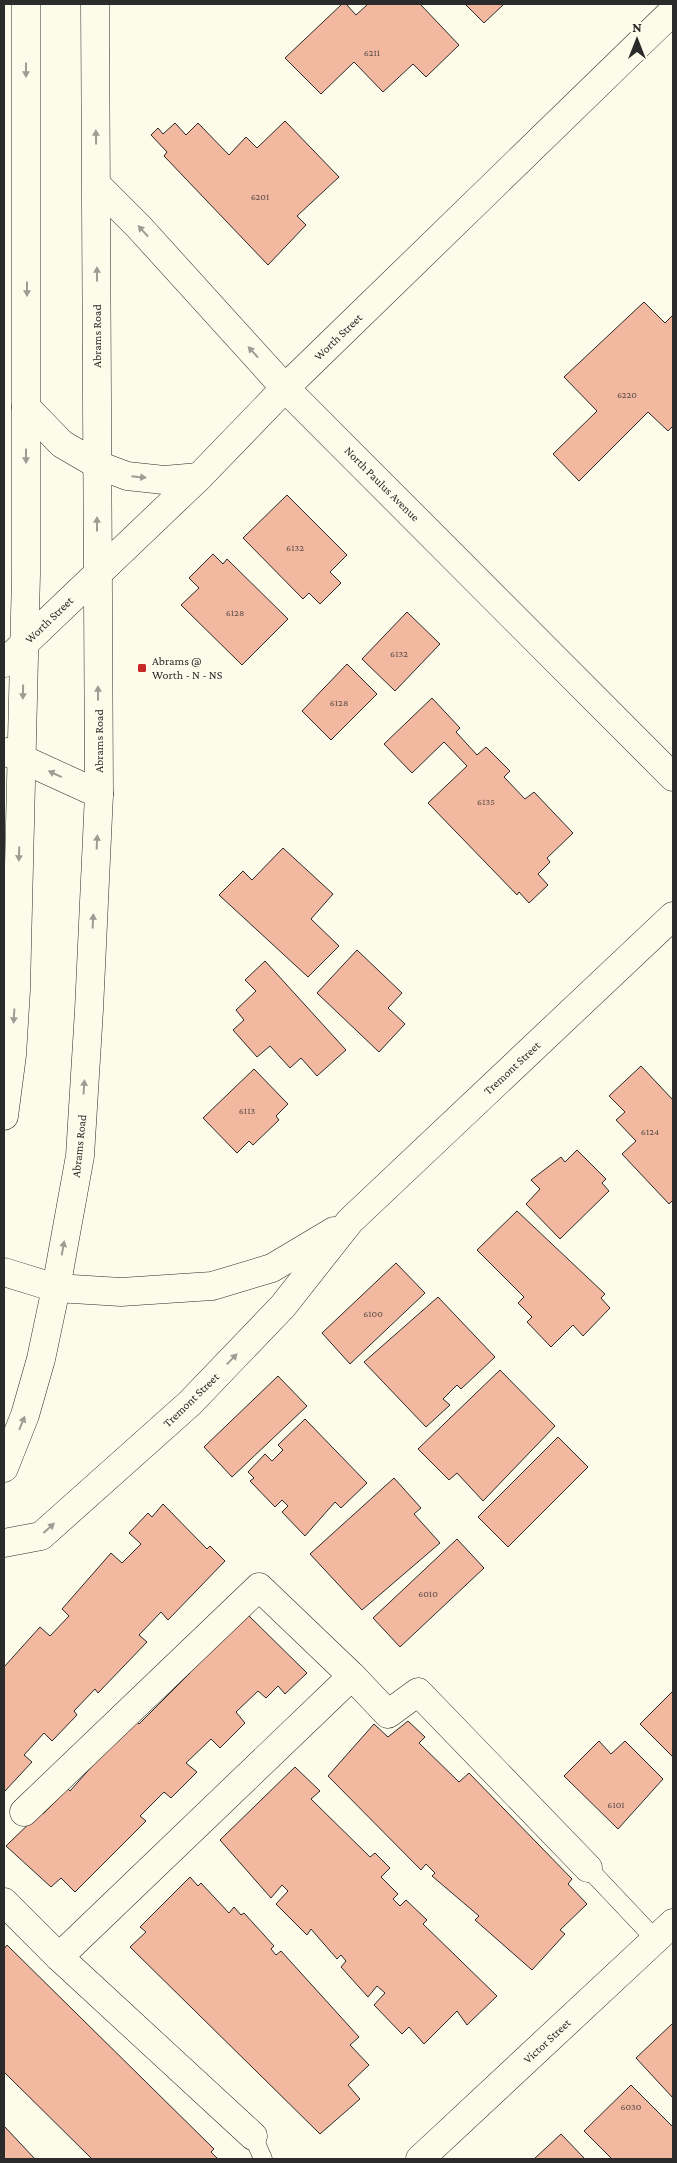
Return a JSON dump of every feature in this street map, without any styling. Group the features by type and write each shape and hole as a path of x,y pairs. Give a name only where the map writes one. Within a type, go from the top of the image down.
{"street":[{"path":"4,4 25,37"},
{"path":"4,1116 13,1046 13,754 24,643 26,4"},
{"name":"Abrams Road","path":"4,1468 25,1415 40,1359 56,1288 80,1156 99,794 95,4"},
{"name":"Worth Street","path":"4,663 199,477 285,388 673,10"},
{"name":"North Paulus Avenue","path":"97,186 139,226 285,388 673,777"},
{"path":"26,407 62,444 98,464 127,476 164,480 199,477"},
{"path":"13,754 99,794"},
{"name":"Tremont Street","path":"4,1543 40,1536 190,1403 283,1306 350,1221 673,916"},
{"name":"Tremont Street","path":"4,1272 56,1288 121,1292 212,1286 272,1268 350,1221"},
{"path":"24,1812 259,1587 352,1676 388,1714 418,1692 588,1868"},
{"path":"59,1957 352,1676"},
{"path":"5,1904 258,2148"},
{"name":"Victor Street","path":"420,2159 664,1931"}],"lane":[{"path":"588,1868 664,1931"}],"building":[{"path":"342,4 346,4 356,15 368,4 420,4 459,45 426,77 413,64 383,92 354,62 321,94 285,58"},
{"path":"465,4 504,4 484,23"},
{"path":"285,121 339,177 297,216 306,225 268,265 164,156 167,152 151,135 158,128 163,134 175,123 186,135 198,123 229,155 246,137 257,148"},
{"path":"644,302 665,323 673,315 673,426 668,431 648,412 579,481 553,454 597,411 564,377"},
{"path":"287,495 347,555 330,572 341,583 320,604 309,593 303,599 243,538"},
{"path":"213,554 223,564 227,559 288,619 242,665 181,605 199,588 189,578"},
{"path":"407,612 440,644 395,691 362,659"},
{"path":"347,664 377,694 331,740 302,711"},
{"path":"432,698 460,728 456,732 477,755 486,747 510,771 504,777 525,799 534,792 573,833 547,858 550,862 538,874 548,885 529,903 519,892 517,895 428,803 467,766 444,742 412,773 384,744"},
{"path":"283,848 333,894 311,919 339,946 308,977 219,895 243,871 252,880"},
{"path":"357,950 402,993 388,1008 405,1024 379,1052 317,993"},
{"path":"265,961 346,1050 317,1076 301,1058 290,1068 270,1046 257,1057 233,1030 244,1020 236,1010 256,991 245,980"},
{"path":"641,1066 673,1100 673,1200 669,1204 622,1154 636,1141 616,1120 625,1112 609,1096"},
{"path":"254,1069 288,1104 276,1116 279,1120 253,1145 249,1141 237,1153 203,1118"},
{"path":"577,1150 606,1179 602,1183 609,1191 560,1239 526,1204 540,1189 531,1180 561,1157 565,1162"},
{"path":"517,1211 605,1294 601,1298 610,1308 583,1336 573,1325 551,1347 527,1322 532,1317 518,1303 524,1297 477,1250"},
{"path":"396,1263 425,1293 350,1364 322,1333"},
{"path":"438,1297 495,1357 461,1389 457,1385 443,1399 450,1405 426,1427 364,1362"},
{"path":"500,1370 555,1426 483,1501 457,1473 449,1480 418,1449"},
{"path":"278,1376 307,1406 232,1477 204,1447"},
{"path":"305,1419 367,1483 341,1508 335,1502 305,1536 282,1512 288,1506 282,1500 275,1507 250,1481 254,1478 248,1472 265,1454 272,1461 283,1450 278,1445"},
{"path":"558,1437 588,1467 508,1547 478,1517"},
{"path":"394,1478 421,1508 414,1514 440,1543 362,1610 310,1554"},
{"path":"163,1504 207,1549 210,1546 225,1561 168,1620 161,1612 139,1635 147,1642 98,1693 95,1689 74,1711 77,1715 52,1741 44,1733 24,1755 32,1762 4,1792 4,1667 40,1627 50,1636 69,1616 62,1609 111,1553 122,1563 141,1544 129,1533 148,1513 152,1517"},
{"path":"457,1539 484,1568 400,1647 373,1618"},
{"path":"247,1614 307,1673 285,1694 278,1686 266,1698 258,1691 236,1712 245,1723 220,1748 211,1739 186,1763 197,1772 171,1798 164,1792 140,1816 146,1821 75,1892 61,1878 51,1887 6,1846 41,1812 43,1814 68,1789 70,1791 134,1719 139,1724 190,1673 186,1669"},
{"path":"673,1691 673,1757 640,1724"},
{"path":"408,1721 425,1737 419,1743 459,1782 469,1773 572,1879 568,1884 587,1904 560,1930 565,1934 532,1970 475,1920 479,1916 432,1876 435,1873 426,1864 421,1870 328,1776 374,1724 388,1737"},
{"path":"599,1741 611,1754 625,1741 663,1779 618,1829 564,1776"},
{"path":"295,1767 320,1791 311,1799 370,1857 375,1853 390,1868 381,1877 398,1894 393,1899 400,1906 406,1900 427,1920 423,1924 497,1996 467,2025 457,2011 424,2044 409,2027 402,2034 374,2005 385,1993 377,1986 368,1997 341,1967 346,1961 341,1955 337,1959 311,1929 307,1935 276,1904 288,1891 282,1885 271,1898 220,1840"},
{"path":"190,1877 198,1886 201,1883 229,1913 234,1907 241,1915 244,1913 274,1946 271,1949 276,1955 281,1951 359,2037 350,2045 369,2065 348,2085 360,2099 320,2134 130,1947 146,1932 140,1927"},
{"path":"7,1945 214,2149 211,2152 218,2159 92,2159 4,2072 4,1949"},
{"path":"673,2023 673,2098 636,2058"},
{"path":"631,2085 673,2127 673,2159 612,2159 584,2131"},
{"path":"4,2126 35,2159 4,2159"},
{"path":"561,2134 585,2159 534,2159"}],"place":[{"name":"Abrams @ Worth - N - NS","path":"142,668"}]}
